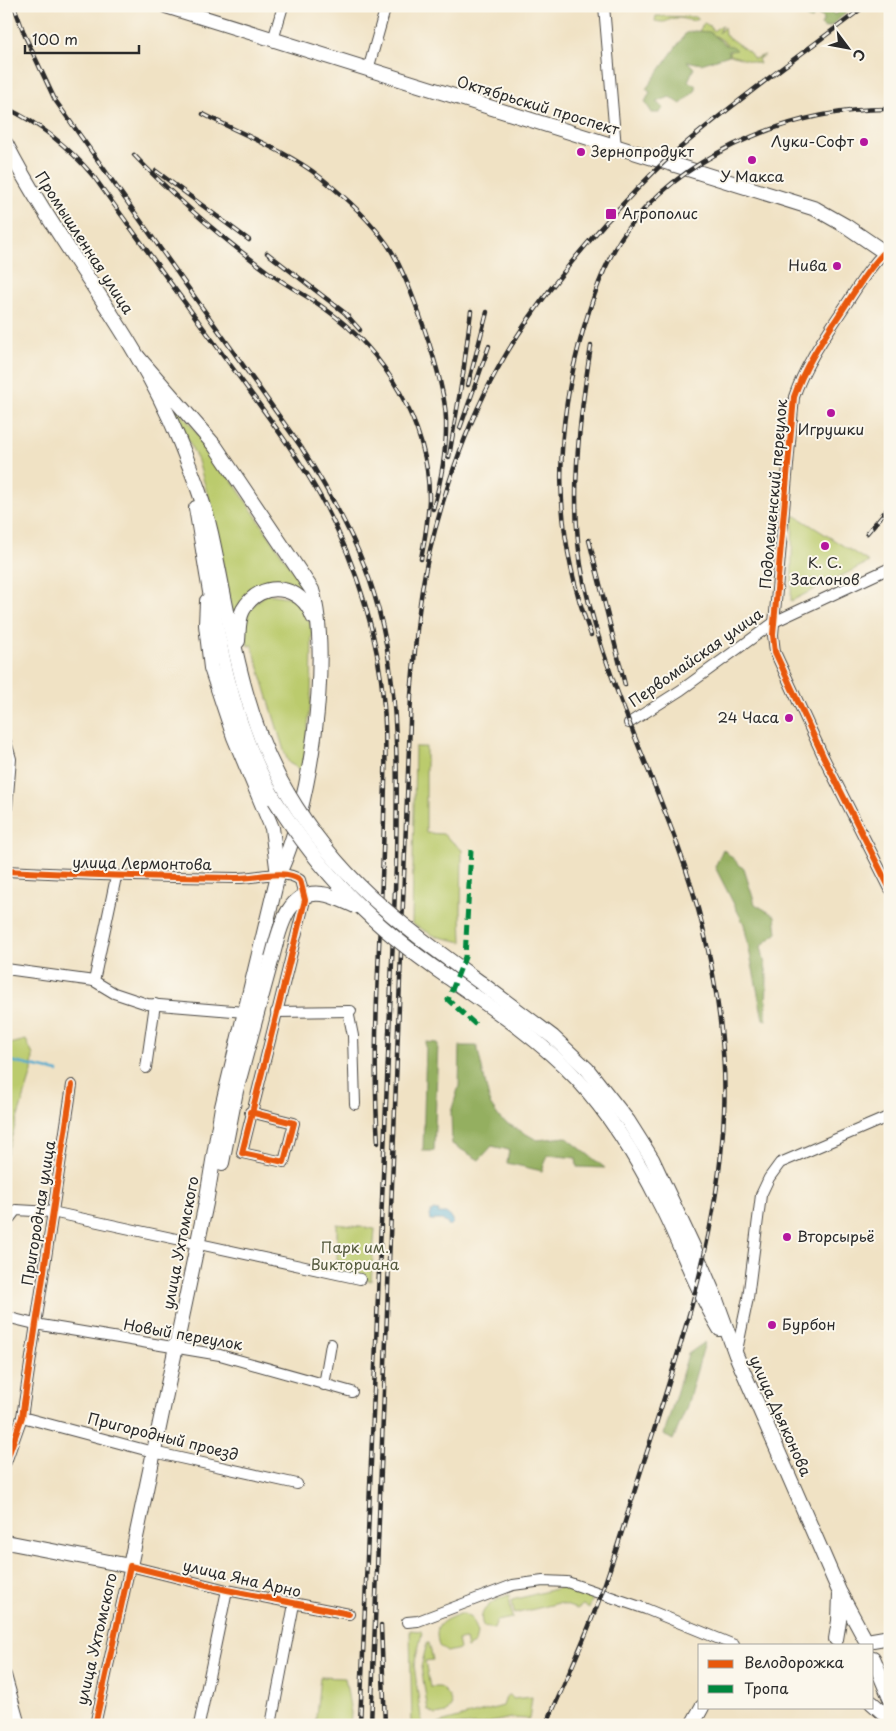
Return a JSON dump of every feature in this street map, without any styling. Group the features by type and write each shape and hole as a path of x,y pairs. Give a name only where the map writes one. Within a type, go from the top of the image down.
{"main road":[{"name":"Октябрьский проспект","path":"174,7 273,40 816,210 888,252"},
{"name":"Промышленная улица","path":"6,144 27,186 138,356"},
{"path":"138,356 165,407 198,490 210,532 238,660 260,736 281,796 368,896 415,935 481,983 571,1053 587,1069 628,1121 652,1159 672,1199 715,1297 736,1355"},
{"path":"138,356 215,446 300,569 312,590 317,605 318,635"},
{"path":"189,468 229,682 248,742 281,796 319,865 359,907 408,950 473,995 561,1064 612,1123 635,1157 660,1204 705,1305 736,1355"},
{"path":"207,570 206,625 211,668 234,738 272,828 278,875"},
{"path":"238,660 239,625 243,611 251,599 270,590 288,591 304,600 310,608 318,635"},
{"name":"улица Ухтомского","path":"130,1566 206,1203 222,1107 278,875 285,860 309,771 317,694 318,635"},
{"path":"206,1203 221,1168 236,1091 282,922 287,911 297,900 312,894 322,894 359,907"},
{"name":"улица Дьяконова","path":"736,1355 839,1590 868,1644"},
{"name":"улица Яна Арно","path":"6,1542 130,1566"},
{"name":"улица Дьяконова","path":"834,1642 840,1614 839,1590"},
{"path":"834,1642 850,1634 868,1644 890,1637"},
{"path":"874,1656 890,1643"},
{"path":"874,1662 890,1698"},
{"path":"874,1706 890,1719"},
{"path":"692,1725 701,1708"}],"street":[{"path":"273,40 283,6"},
{"path":"368,70 386,6"},
{"path":"604,6 616,148"},
{"name":"Подолешенский переулок","path":"888,252 874,262 826,335 800,378 794,397 776,621 773,635 775,652 823,756 890,889"},
{"name":"Первомайская улица","path":"629,723 681,690 776,621 890,568"},
{"path":"6,742 11,759 7,785 6,819"},
{"name":"улица Лермонтова","path":"6,871 116,877 248,878 278,875"},
{"path":"250,1112 294,1123 284,1162 242,1153 250,1112 305,900 300,880 295,877 278,875"},
{"path":"94,981 116,877"},
{"path":"6,969 94,981 114,993 155,1004 245,1012"},
{"path":"146,1068 155,1004"},
{"path":"276,1012 349,1011 353,1036 355,1104"},
{"name":"Пригородная улица","path":"6,1462 22,1417 72,1085"},
{"name":"улица Дьяконова","path":"736,1355 748,1298 761,1195 768,1178 780,1163 890,1116"},
{"path":"6,1223 16,1210 52,1212 198,1242 360,1279"},
{"name":"Новый переулок","path":"6,1317 35,1324 220,1355 352,1392"},
{"path":"324,1385 331,1344"},
{"name":"Пригородный проезд","path":"22,1417 153,1452 297,1484"},
{"name":"улица Яна Арно","path":"130,1566 226,1590 349,1614"},
{"name":"улица Ухтомского","path":"95,1725 130,1566"},
{"path":"407,1622 418,1620 513,1585 543,1581 567,1582 646,1609 732,1644"},
{"path":"199,1725 226,1590"},
{"path":"271,1725 294,1604"},
{"path":"6,1675 20,1725"}],"green space":[{"path":"810,6 835,6 833,14 835,15 845,6 850,9 830,27 825,28 821,25 824,18 815,13 812,19 808,19 806,16"},
{"path":"656,16 695,17 699,19 675,18 662,22 655,21"},
{"path":"704,23 710,26 713,31 722,25 719,33 724,27 725,35 749,52 754,59 765,55 758,59 760,64 727,54 731,51 722,40 714,35 699,31"},
{"path":"694,31 710,32 726,45 737,50 728,51 729,55 701,64 687,61 694,68 688,81 696,86 696,90 681,104 670,97 656,102 664,108 659,113 652,113 645,102 650,92 646,89 686,33"},
{"path":"165,390 233,482 311,598 274,585 234,621 212,510 198,461"},
{"path":"793,516 796,516 869,562 791,601"},
{"path":"267,594 295,598 310,623 312,633 311,699 303,770 289,763 285,754 252,645 248,646 245,628 247,616 254,605"},
{"path":"415,747 426,747 426,833 443,834 462,850 462,942 435,936 412,924"},
{"path":"723,849 744,869 755,904 775,916 777,933 761,946 767,974 766,1020 763,1019 744,924 715,867"},
{"path":"26,1040 33,1055 32,1072 6,1155 6,1045"},
{"path":"426,1042 438,1043 434,1151 423,1151"},
{"path":"460,1046 477,1046 490,1104 501,1120 537,1140 566,1137 605,1168 577,1167 576,1158 548,1155 542,1171 507,1163 509,1150 492,1146 479,1160 452,1144 451,1112 459,1086"},
{"name":"Парк им. Викториана","path":"337,1224 375,1229 371,1281 337,1273"},
{"path":"705,1342 686,1409 673,1440 664,1435 688,1354"},
{"path":"567,1586 594,1595 589,1609 583,1605 577,1609 559,1603 514,1614 512,1600"},
{"path":"509,1595 512,1618 497,1621 494,1629 484,1627 482,1615 484,1610 498,1599"},
{"path":"464,1614 472,1619 477,1633 475,1643 467,1648 465,1639 458,1640 460,1649 447,1652 439,1646 437,1639 438,1628 447,1619"},
{"path":"410,1630 421,1631 422,1634 414,1665 422,1725 412,1725"},
{"path":"427,1643 429,1643 433,1660 425,1661 430,1687 440,1687 449,1696 452,1705 446,1713 436,1715 428,1710 421,1667"},
{"path":"320,1677 345,1678 351,1713 350,1725 315,1725"},
{"path":"510,1695 512,1699 532,1697 529,1719 511,1718 478,1725 433,1725 503,1706 506,1697"}],"water":[{"path":"433,1210 439,1211 438,1213 446,1213 453,1219 453,1223 450,1226 442,1220 430,1220 429,1215"}],"waterway":[{"path":"6,1060 58,1072"}],"railway":[{"path":"14,6 25,36 55,100 301,447 327,490 351,535 364,565 376,601 385,638 395,714 396,866 360,1725"},
{"path":"371,1725 411,696 422,592 428,558 439,516 467,434 496,371 539,304 571,262 606,222 673,154 743,97 865,6"},
{"path":"6,108 31,121 54,137 94,177 289,446 325,505 347,552 356,577 377,654 385,720 383,857 376,1021 378,1143"},
{"path":"591,635 578,596 563,520 561,482 562,443 574,366 584,327 598,284 618,242 636,218 661,193 688,171 719,152 751,137 785,125 820,116 890,109"},
{"path":"203,114 279,151 320,177 364,217 387,244 396,259 415,303 433,355 444,402 446,419 444,453 433,509"},
{"path":"134,155 196,215 229,242 271,274 317,303 346,325 384,367 412,417 421,444 427,472 429,507 421,559"},
{"path":"156,171 249,240"},
{"path":"267,253 345,313 360,330"},
{"path":"449,457 471,311"},
{"path":"468,385 487,312"},
{"path":"460,428 489,346"},
{"path":"546,1725 583,1642 614,1558 697,1287 715,1201 721,1157 725,1090 720,1020 713,973 691,884 609,670 584,582 579,553 576,494 579,434 591,346"},
{"path":"867,533 890,506"},
{"path":"589,540 625,685"},
{"path":"381,1625 385,1725"}],"marked path":[{"path":"471,850 465,957 448,1000 476,1025"}],"cycle path":[{"path":"890,247 866,275 823,339 810,361 794,397 773,635 775,652 823,756 890,889"},
{"path":"6,871 236,878 277,874 300,880 305,900 242,1153 284,1162 294,1123 250,1112"},
{"path":"6,1462 22,1417 72,1085"},
{"path":"95,1725 130,1566 227,1590 349,1614"}],"place":[{"name":"Луки-Софт","path":"864,142"},
{"name":"Зернопродукт","path":"581,152"},
{"name":"У Макса","path":"752,160"},
{"name":"Агрополис","path":"611,214"},
{"name":"Нива","path":"837,266"},
{"name":"Игрушки","path":"831,413"},
{"name":"К. С. Заслонов","path":"825,546"},
{"name":"24 Часа","path":"789,718"},
{"name":"Вторсырьё","path":"787,1237"},
{"name":"Бурбон","path":"772,1325"}]}
